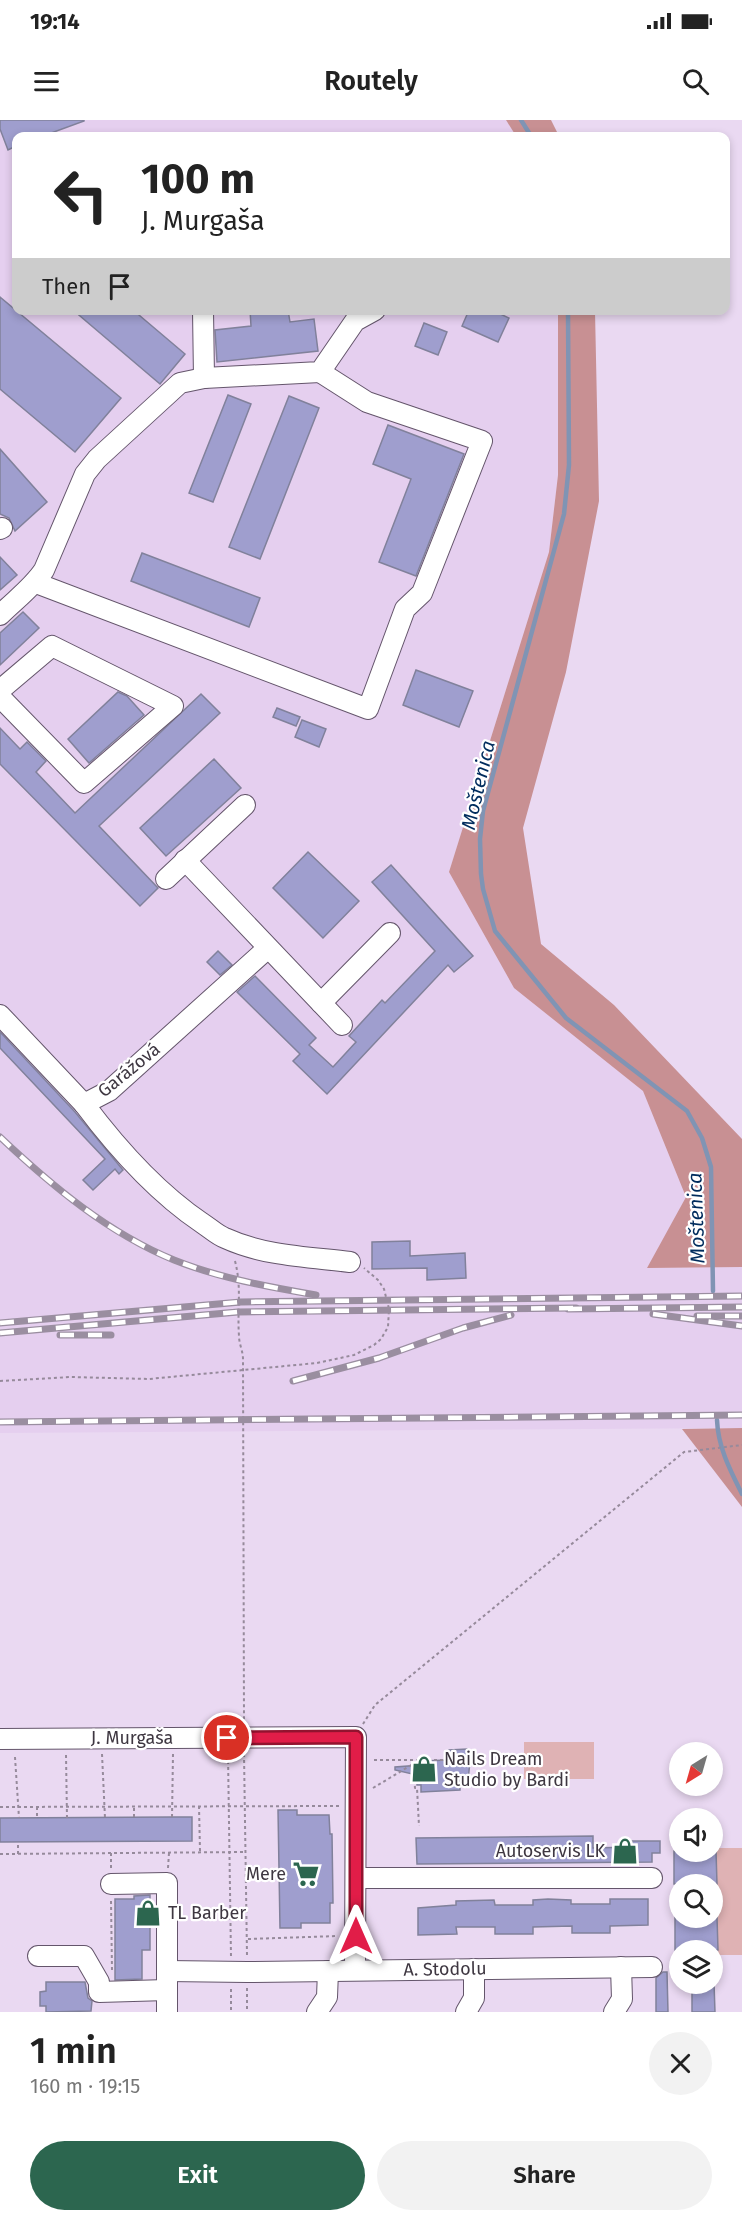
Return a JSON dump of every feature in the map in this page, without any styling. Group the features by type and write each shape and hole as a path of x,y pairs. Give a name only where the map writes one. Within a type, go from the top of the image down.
{"street":[{"path":"203,315 204,378"},
{"path":"320,372 355,321 366,315"},
{"path":"0,615 23,592 36,583 44,570 85,474 97,459 180,383 204,378 320,372 367,402 482,441 422,593 405,609 368,709 36,583"},
{"path":"0,690 52,646 173,706 84,783 0,697"},
{"path":"166,879 245,805"},
{"path":"185,860 342,1025"},
{"path":"321,1003 390,933"},
{"name":"Garážová","path":"0,1015 84,1104 109,1091 268,948"},
{"path":"84,1104 132,1162 184,1210 224,1238 282,1253 350,1262"},
{"path":"356,1737 356,1970"},
{"name":"J. Murgaša","path":"7,1739 356,1737"},
{"path":"356,1878 652,1878"},
{"path":"111,1884 167,1883 167,2012"},
{"path":"38,1956 84,1956 99,1982 99,1992 112,1992"},
{"path":"614,2012 622,1999 621,1967"},
{"name":"A. Stodolu","path":"112,1992 167,1980 239,1972 651,1967"},
{"path":"466,2012 474,1998 474,1968"},
{"path":"317,2012 327,1996 327,1971"}],"path":[{"path":"224,1238 234,1253 238,1273 241,1302 238,1312 239,1337 243,1352 236,1738 228,1806 229,1852 239,1972 247,2012"},
{"path":"0,1381 71,1377 149,1379 341,1359 365,1351 381,1339 388,1327 388,1299 384,1289 372,1275 350,1262"},
{"path":"356,1737 375,1705 684,1452 742,1445"},
{"path":"66,1738 67,1818"},
{"path":"102,1738 105,1818"},
{"path":"172,1817 173,1738"},
{"path":"231,2012 246,1939 245,1806 236,1738"},
{"path":"7,1739 19,1807 18,1818"},
{"path":"356,1760 413,1762 448,1760"},
{"path":"413,1762 419,1826"},
{"path":"0,1807 245,1806 356,1802 413,1762 421,1764"},
{"path":"134,1806 134,1817"},
{"path":"199,1806 200,1852"},
{"path":"37,1807 37,1818"},
{"path":"18,1842 18,1854"},
{"path":"0,1854 245,1852"},
{"path":"111,1853 112,1992"},
{"path":"246,1939 356,1936"}],"shaded area":[{"path":"0,120 506,120 514,132 12,132 12,315 558,315 558,475 549,552 449,872 514,988 643,1091 686,1197 648,1268 742,1267 742,1428 0,1433"},
{"path":"506,120 551,120 557,132 514,132"},
{"path":"558,315 595,315 599,501 566,672 523,828 541,944 614,1005 742,1139 742,1267 647,1268 686,1197 643,1091 514,988 449,872 549,552 558,475"},
{"path":"742,1428 742,1507 682,1429"},
{"path":"524,1742 594,1742 594,1779 524,1779"},
{"path":"723,1848 742,1848 742,1955 723,1955 723,1940 718,1940 717,1928 723,1928 723,1874 716,1874 716,1862 723,1862"}],"building":[{"path":"0,120 84,120 54,132 12,132 12,148 8,150 0,129"},
{"path":"0,297 12,307 12,315 22,315 121,398 75,452 0,389"},
{"path":"79,315 139,315 185,354 160,384"},
{"path":"250,315 289,315 290,322 314,319 318,351 217,362 215,330 251,326"},
{"path":"467,315 503,315 509,318 498,342 462,326"},
{"path":"424,323 447,332 438,355 415,346"},
{"path":"228,395 251,404 213,502 189,493"},
{"path":"289,396 319,408 260,559 229,547"},
{"path":"388,425 464,454 416,576 379,562 411,479 373,464"},
{"path":"0,449 47,502 15,531 9,518 0,514"},
{"path":"142,553 260,598 249,627 131,581"},
{"path":"0,557 17,575 0,590"},
{"path":"23,612 39,628 0,665 0,633"},
{"path":"416,670 473,691 459,727 403,705"},
{"path":"118,692 127,696 144,715 89,763 68,739"},
{"path":"201,694 220,713 99,826 158,888 140,906 0,764 0,728 20,749 27,742 46,761 36,772 75,813"},
{"path":"277,708 300,717 296,726 273,717"},
{"path":"302,720 326,729 319,747 295,737"},
{"path":"214,759 241,788 166,856 140,828"},
{"path":"308,852 359,901 323,938 273,888"},
{"path":"391,865 473,956 454,972 448,965 327,1094 293,1061 300,1054 237,992 255,976 316,1038 309,1045 333,1067 356,1042 349,1036 382,1000 385,1003 435,951 372,882"},
{"path":"218,951 232,965 220,975 207,962"},
{"path":"0,1032 75,1112 123,1170 119,1174 115,1169 93,1190 83,1180 105,1159 0,1048"},
{"path":"410,1241 410,1256 465,1253 466,1278 427,1280 427,1268 372,1269 372,1242"},
{"path":"467,1749 470,1761 468,1781 460,1781 460,1790 421,1792 421,1785 417,1785 417,1775 395,1770 395,1767 421,1765 421,1761 448,1760 449,1750"},
{"name":"Mere","path":"278,1810 297,1810 297,1815 329,1815 330,1834 332,1834 333,1903 330,1903 330,1923 301,1923 301,1928 280,1928"},
{"path":"192,1817 192,1841 0,1842 0,1818"},
{"path":"593,1836 593,1848 632,1847 632,1841 660,1841 660,1853 652,1853 652,1862 417,1864 416,1838"},
{"path":"674,1862 716,1862 717,1874 674,1874"},
{"path":"150,1895 150,1950 142,1950 142,1979 115,1980 115,1899 134,1899 134,1896"},
{"path":"610,1899 648,1899 648,1925 610,1926 610,1933 572,1933 572,1926 533,1927 533,1934 495,1934 495,1927 456,1927 457,1934 418,1935 418,1908 456,1905 456,1901 494,1900 495,1905 533,1905 533,1900 571,1900 571,1904 610,1904"},
{"path":"675,1928 717,1928 718,1940 675,1940"},
{"path":"663,1972 667,1972 668,2012 656,2012 656,1978"},
{"path":"46,1982 85,1982 88,1998 92,2001 91,2011 46,2012 46,2006 40,2006 40,1992 46,1991"},
{"path":"692,1994 714,1994 715,2012 692,2012"}],"waterway":[{"name":"Moštenica","path":"521,120 528,132"},
{"name":"Moštenica","path":"568,315 569,465 564,514 483,811 480,839 483,889 495,931 566,1018 687,1111 702,1138 711,1167 713,1291"},
{"name":"Moštenica","path":"717,1420 722,1449 742,1494"}],"railway":[{"path":"0,1137 82,1207 150,1249 174,1260 226,1277 316,1295"},
{"path":"0,1323 241,1302 742,1296"},
{"path":"568,1309 742,1307"},
{"path":"0,1333 238,1312 576,1308"},
{"path":"653,1314 742,1326"},
{"path":"293,1381 379,1358 463,1328 511,1315"},
{"path":"697,1316 742,1316"},
{"path":"60,1335 111,1335"},
{"path":"0,1422 742,1415"}],"place":[{"name":"Nails Dream Studio by Bardi","path":"424,1769"},
{"name":"Autoservis LK","path":"625,1851"},
{"name":"Mere","path":"306,1874"},
{"name":"TL Barber","path":"148,1913"}],"route":[{"path":"227,1738 356,1737 356,1936"}]}
